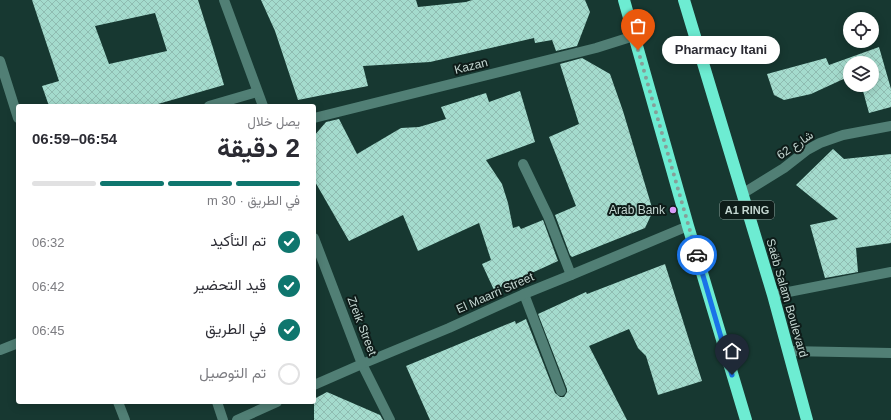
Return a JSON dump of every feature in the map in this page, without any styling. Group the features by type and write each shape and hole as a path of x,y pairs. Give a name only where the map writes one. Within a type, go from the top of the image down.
{"highway":[{"path":"624,0 688,226 746,420"},
{"name":"Saëb Salam Boulevard","path":"684,0 773,295 807,420"}],"street":[{"path":"224,0 262,104"},
{"name":"Kazan","path":"316,118 589,50 634,36"},
{"path":"0,61 16,112"},
{"path":"216,104 257,92"},
{"name":"شارع 62","path":"742,194 784,168 807,150 820,143 843,135 891,126"},
{"path":"523,164 548,216 571,275"},
{"name":"El Maarri Street","path":"316,384 449,328 524,294 688,226"},
{"name":"Zreik Street","path":"316,243 362,364 390,420"},
{"path":"773,295 891,272"},
{"path":"524,294 560,391"},
{"path":"0,350 16,344"},
{"path":"788,351 891,353"},
{"path":"119,404 124,420"},
{"path":"218,404 223,420"},
{"path":"237,420 273,404"}],"building":[{"path":"32,0 198,0 224,85 158,104 48,104 42,86 59,81","holes":["155,13 167,51 109,64 95,26"]},
{"path":"261,0 416,0 418,7 466,2 472,0 585,0 590,12 577,46 556,51 552,40 535,43 534,38 430,62 363,66 368,86 298,100 275,31"},
{"path":"879,47 891,89 891,107 869,113 863,92 879,92 879,56 854,56"},
{"path":"582,58 610,74 623,111 653,211 645,228 572,257 555,215 576,206 549,137 579,124 560,64"},
{"path":"826,58 829,65 843,60 843,79 811,94 784,100 774,95 767,74"},
{"path":"520,91 535,142 486,160 502,184 508,203 513,228 519,226 521,229 543,220 558,261 494,290 482,264 491,260 479,223 418,251 403,215 349,241 316,183 316,134 326,122 339,119 357,154 401,128 419,127 446,119 441,107 486,93 489,102"},
{"path":"833,149 844,159 891,154 891,243 856,248 858,272 825,278 810,225 838,219 796,185"},
{"path":"665,264 702,381 658,395 646,356 638,348 629,329 589,346 627,420 430,420 406,366 515,321 516,324 526,319 555,393 560,397 564,397 567,389 538,314 586,292 587,294"},
{"path":"327,392 380,415 383,420 314,420 314,404 316,404 316,398"}],"way so far":[{"path":"638,50 697,255"}],"place":[{"name":"Pharmacy Itani","path":"638,50"},
{"name":"Arab Bank","path":"673,210"}],"route":[{"path":"697,255 732,375"}]}
